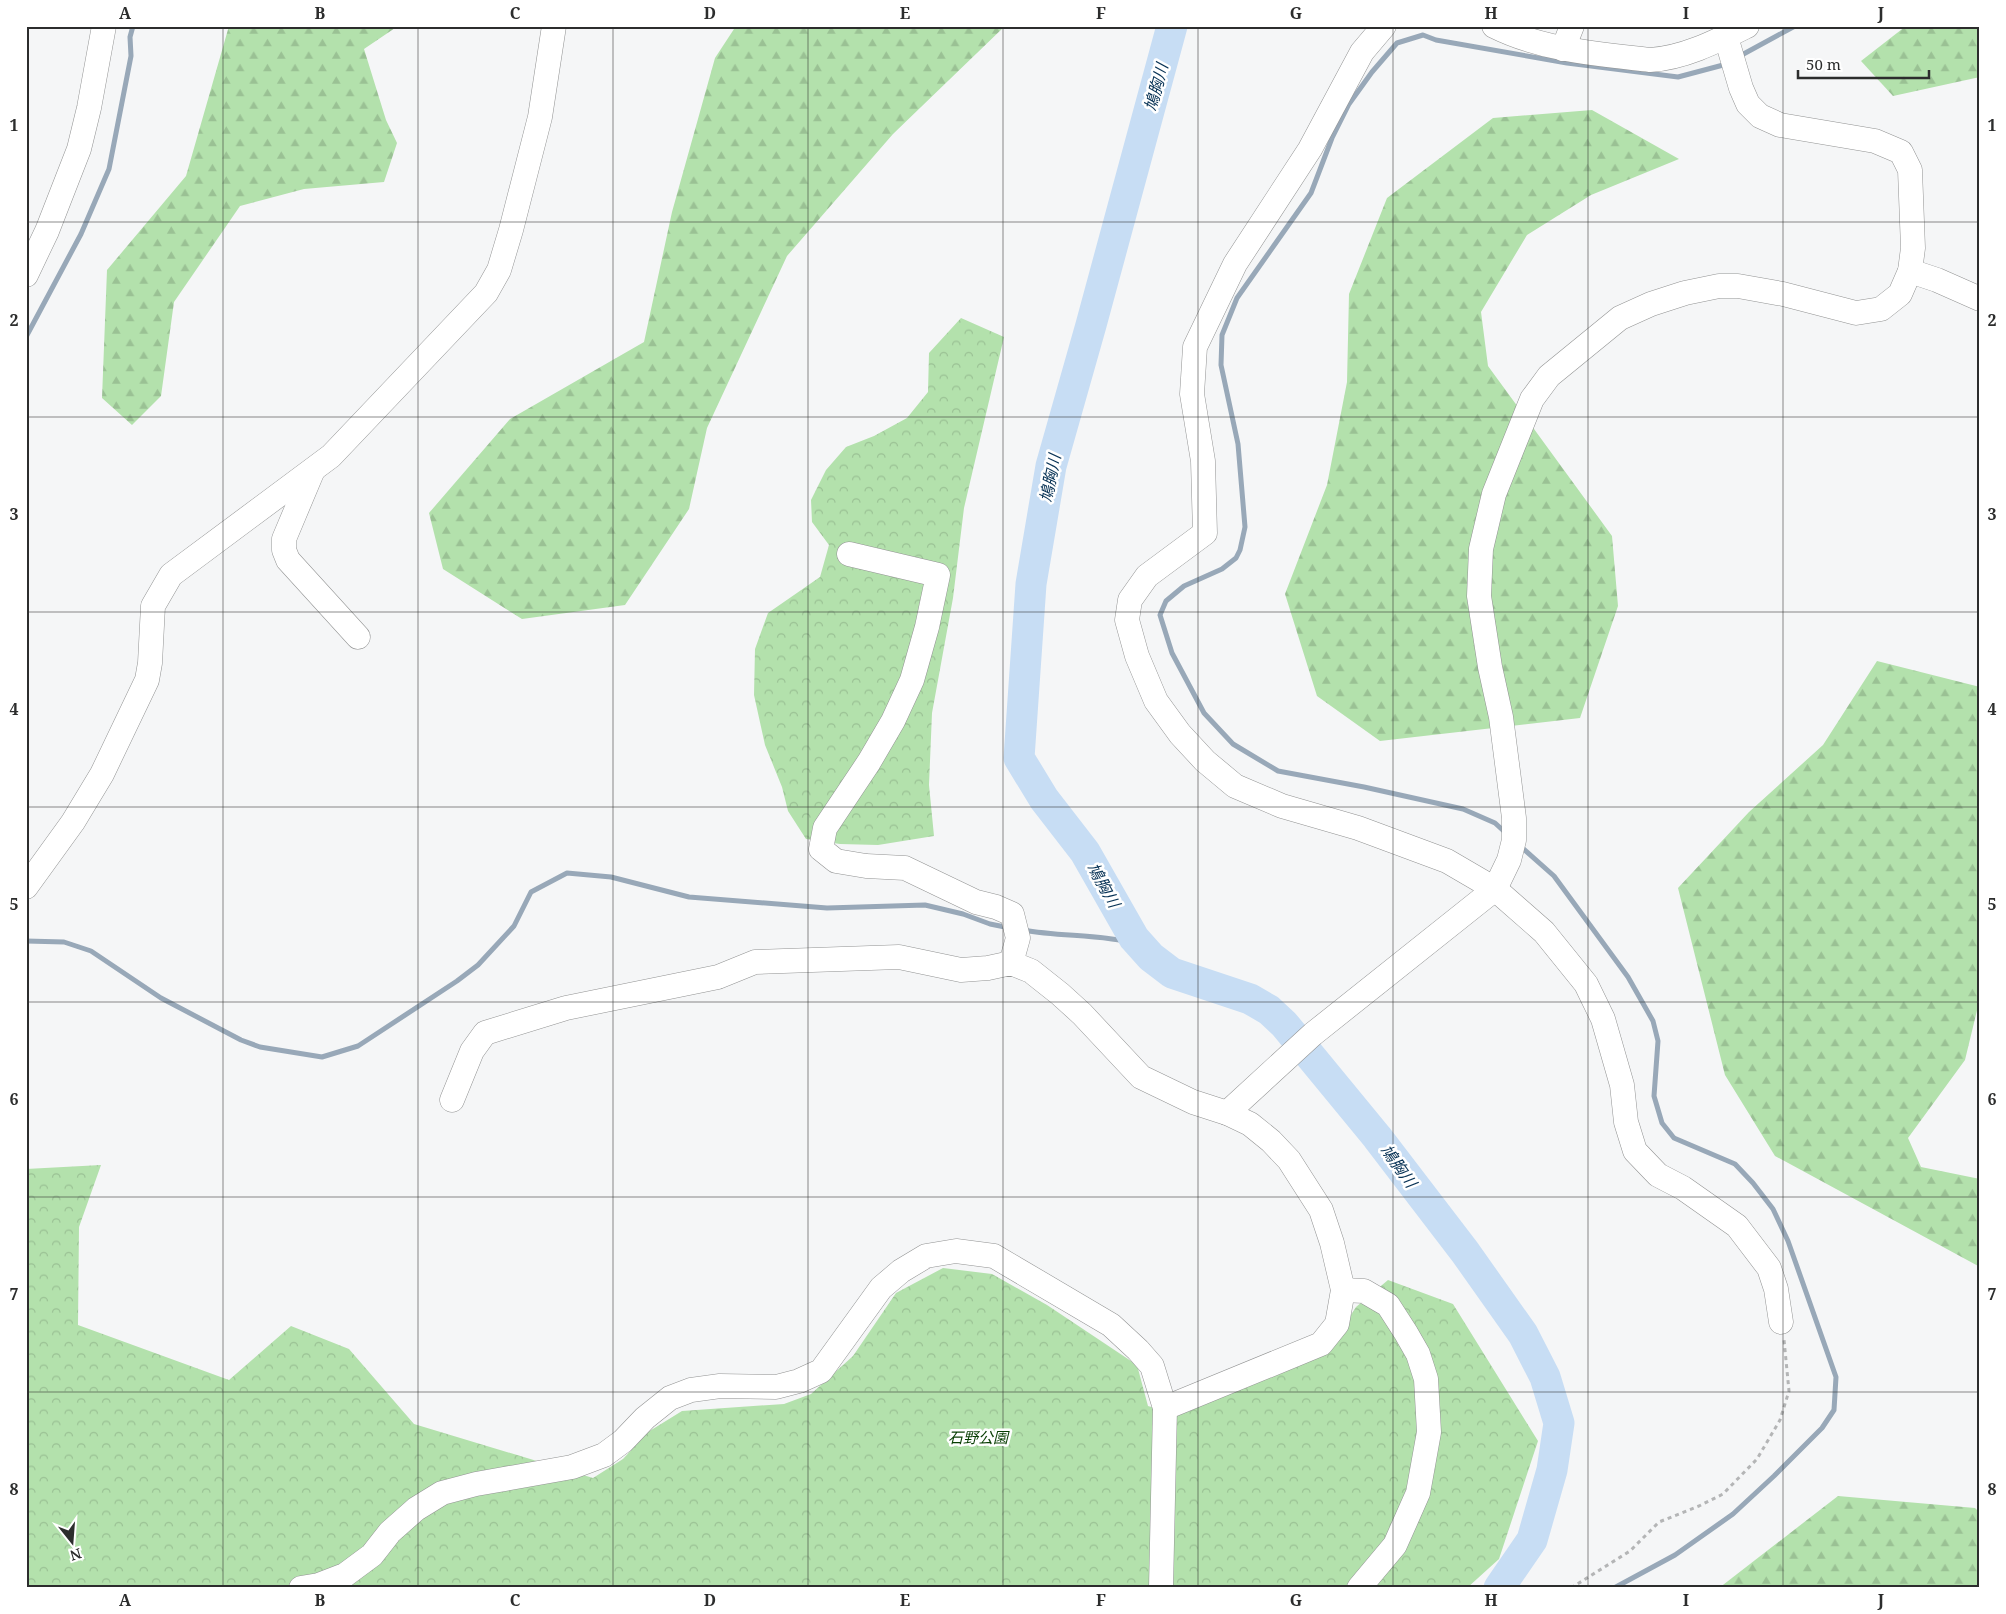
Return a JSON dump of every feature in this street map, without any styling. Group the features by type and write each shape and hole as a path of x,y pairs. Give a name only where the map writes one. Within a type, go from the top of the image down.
{"street":[{"path":"26,275 47,231 79,149 89,108 104,26"},
{"path":"26,887 73,822 102,774 147,680 150,662 153,606 171,575 331,456 486,293 499,270 512,230 540,117 554,26"},
{"path":"1384,26 1362,52 1310,149 1235,264 1195,347 1192,394 1202,462 1205,532 1147,576 1130,600 1128,620 1138,656 1156,701 1180,734 1205,761 1235,786 1282,806 1358,828 1447,861 1495,889 1544,932 1586,984 1603,1019 1622,1085 1626,1122 1635,1151 1658,1175 1683,1188 1737,1226 1769,1268 1776,1290 1781,1322"},
{"path":"1494,26 1510,34 1562,49 1650,60 1663,60 1701,48 1747,26"},
{"path":"1562,49 1572,26"},
{"path":"1227,1113 1313,1034 1495,889 1509,860 1514,840 1514,818 1501,717 1490,667 1479,596 1481,549 1494,494 1532,399 1549,376 1620,318 1651,304 1685,293 1719,286 1738,286 1783,294 1856,313 1880,309 1900,294 1910,271 1913,248 1910,170 1901,152 1875,141 1780,125 1760,116 1748,104 1741,88 1726,37"},
{"path":"1910,271 1937,280 1980,299"},
{"path":"314,469 284,539 284,550 288,560 358,637"},
{"path":"849,554 938,575 927,627 912,680 893,721 869,762 825,828 821,849 836,861 866,866 905,868 954,892 1012,914 1018,938 1011,963"},
{"path":"452,1100 472,1050 485,1033 566,1008 718,977 755,962 899,957 961,970 988,968 1011,963 1031,971 1082,1014 1141,1077 1193,1102 1227,1113 1250,1124 1271,1140 1289,1160 1321,1210 1340,1271 1343,1290 1337,1324 1322,1344 1165,1408"},
{"path":"301,1588 345,1575 372,1555 390,1532 416,1509 442,1493 476,1484 572,1466 604,1455 623,1441 645,1418 670,1398 691,1390 720,1386 776,1387 799,1381 821,1371 881,1288 901,1271 926,1256 956,1251 994,1256 1111,1325 1152,1366 1165,1408 1161,1588"},
{"path":"1343,1290 1364,1291 1388,1305 1406,1332 1418,1354 1426,1379 1429,1432 1418,1493 1395,1545 1359,1588"}],"path":[{"path":"1571,1588 1630,1551 1660,1522 1722,1494 1756,1459 1780,1420 1789,1391 1781,1322"}],"green space":[{"path":"229,26 398,26 364,49 386,120 397,143 384,182 304,189 240,206 174,302 161,396 132,425 102,398 107,270 186,176"},
{"path":"736,26 1005,26 893,134 787,256 707,428 689,509 625,605 522,619 443,569 429,513 510,419 644,342 672,212 715,58"},
{"path":"1906,26 1980,26 1980,77 1893,96 1861,61"},
{"path":"1592,110 1679,159 1591,195 1527,235 1481,312 1488,366 1612,536 1618,606 1580,718 1380,741 1317,696 1285,594 1327,485 1347,382 1349,294 1387,198 1493,118"},
{"path":"961,318 1004,337 964,508 953,598 932,713 929,785 934,836 878,845 840,844 806,839 788,811 782,787 765,745 754,695 755,649 768,613 820,577 829,545 812,522 811,500 826,470 846,447 874,436 907,418 928,392 929,353"},
{"path":"1877,661 1980,687 1980,998 1965,1060 1908,1138 1921,1167 1980,1179 1980,1267 1775,1156 1725,1075 1678,888 1749,812 1823,745"},
{"name":"石野公園","path":"101,1165 79,1227 78,1325 229,1380 291,1326 349,1349 414,1424 593,1478 623,1459 648,1432 682,1411 784,1404 811,1394 853,1356 896,1293 943,1268 992,1274 1047,1305 1137,1365 1148,1406 1179,1415 1327,1353 1356,1307 1388,1280 1453,1304 1538,1441 1499,1559 1467,1588 26,1588 26,1169"},
{"path":"1838,1496 1975,1508 1980,1513 1980,1588 1719,1588"}],"waterway":[{"path":"26,337 81,234 109,169 131,56 130,37 133,26"},
{"name":"鳩胸川","path":"1172,26 1051,466 1031,584 1019,758 1044,799 1085,852 1134,938 1151,957 1172,973 1250,999 1269,1010 1284,1024 1377,1137 1465,1252 1523,1334 1545,1377 1559,1423 1552,1470 1532,1540 1499,1588"},
{"path":"1738,57 1795,26"},
{"path":"1507,834 1495,823 1463,809 1364,787 1278,771 1233,744 1204,713 1172,653 1160,615 1166,601 1184,586 1222,569 1236,558 1240,550 1245,527 1238,444 1221,365 1222,335 1237,298 1311,193 1332,138 1349,104 1372,72 1397,43 1423,35 1436,40 1567,63 1678,77 1727,64"},
{"path":"1519,845 1554,876 1628,977 1653,1021 1658,1041 1654,1096 1662,1123 1674,1138 1735,1164 1773,1209 1788,1241 1836,1377 1834,1410 1822,1428 1774,1476 1733,1514 1675,1555 1614,1588"},
{"path":"26,941 64,942 91,951 161,998 241,1040 260,1047 322,1057 358,1046 457,981 478,965 514,926 531,892 567,873 611,877 689,897 827,908 925,905 1010,928"},
{"path":"1023,930 1139,944"}]}
